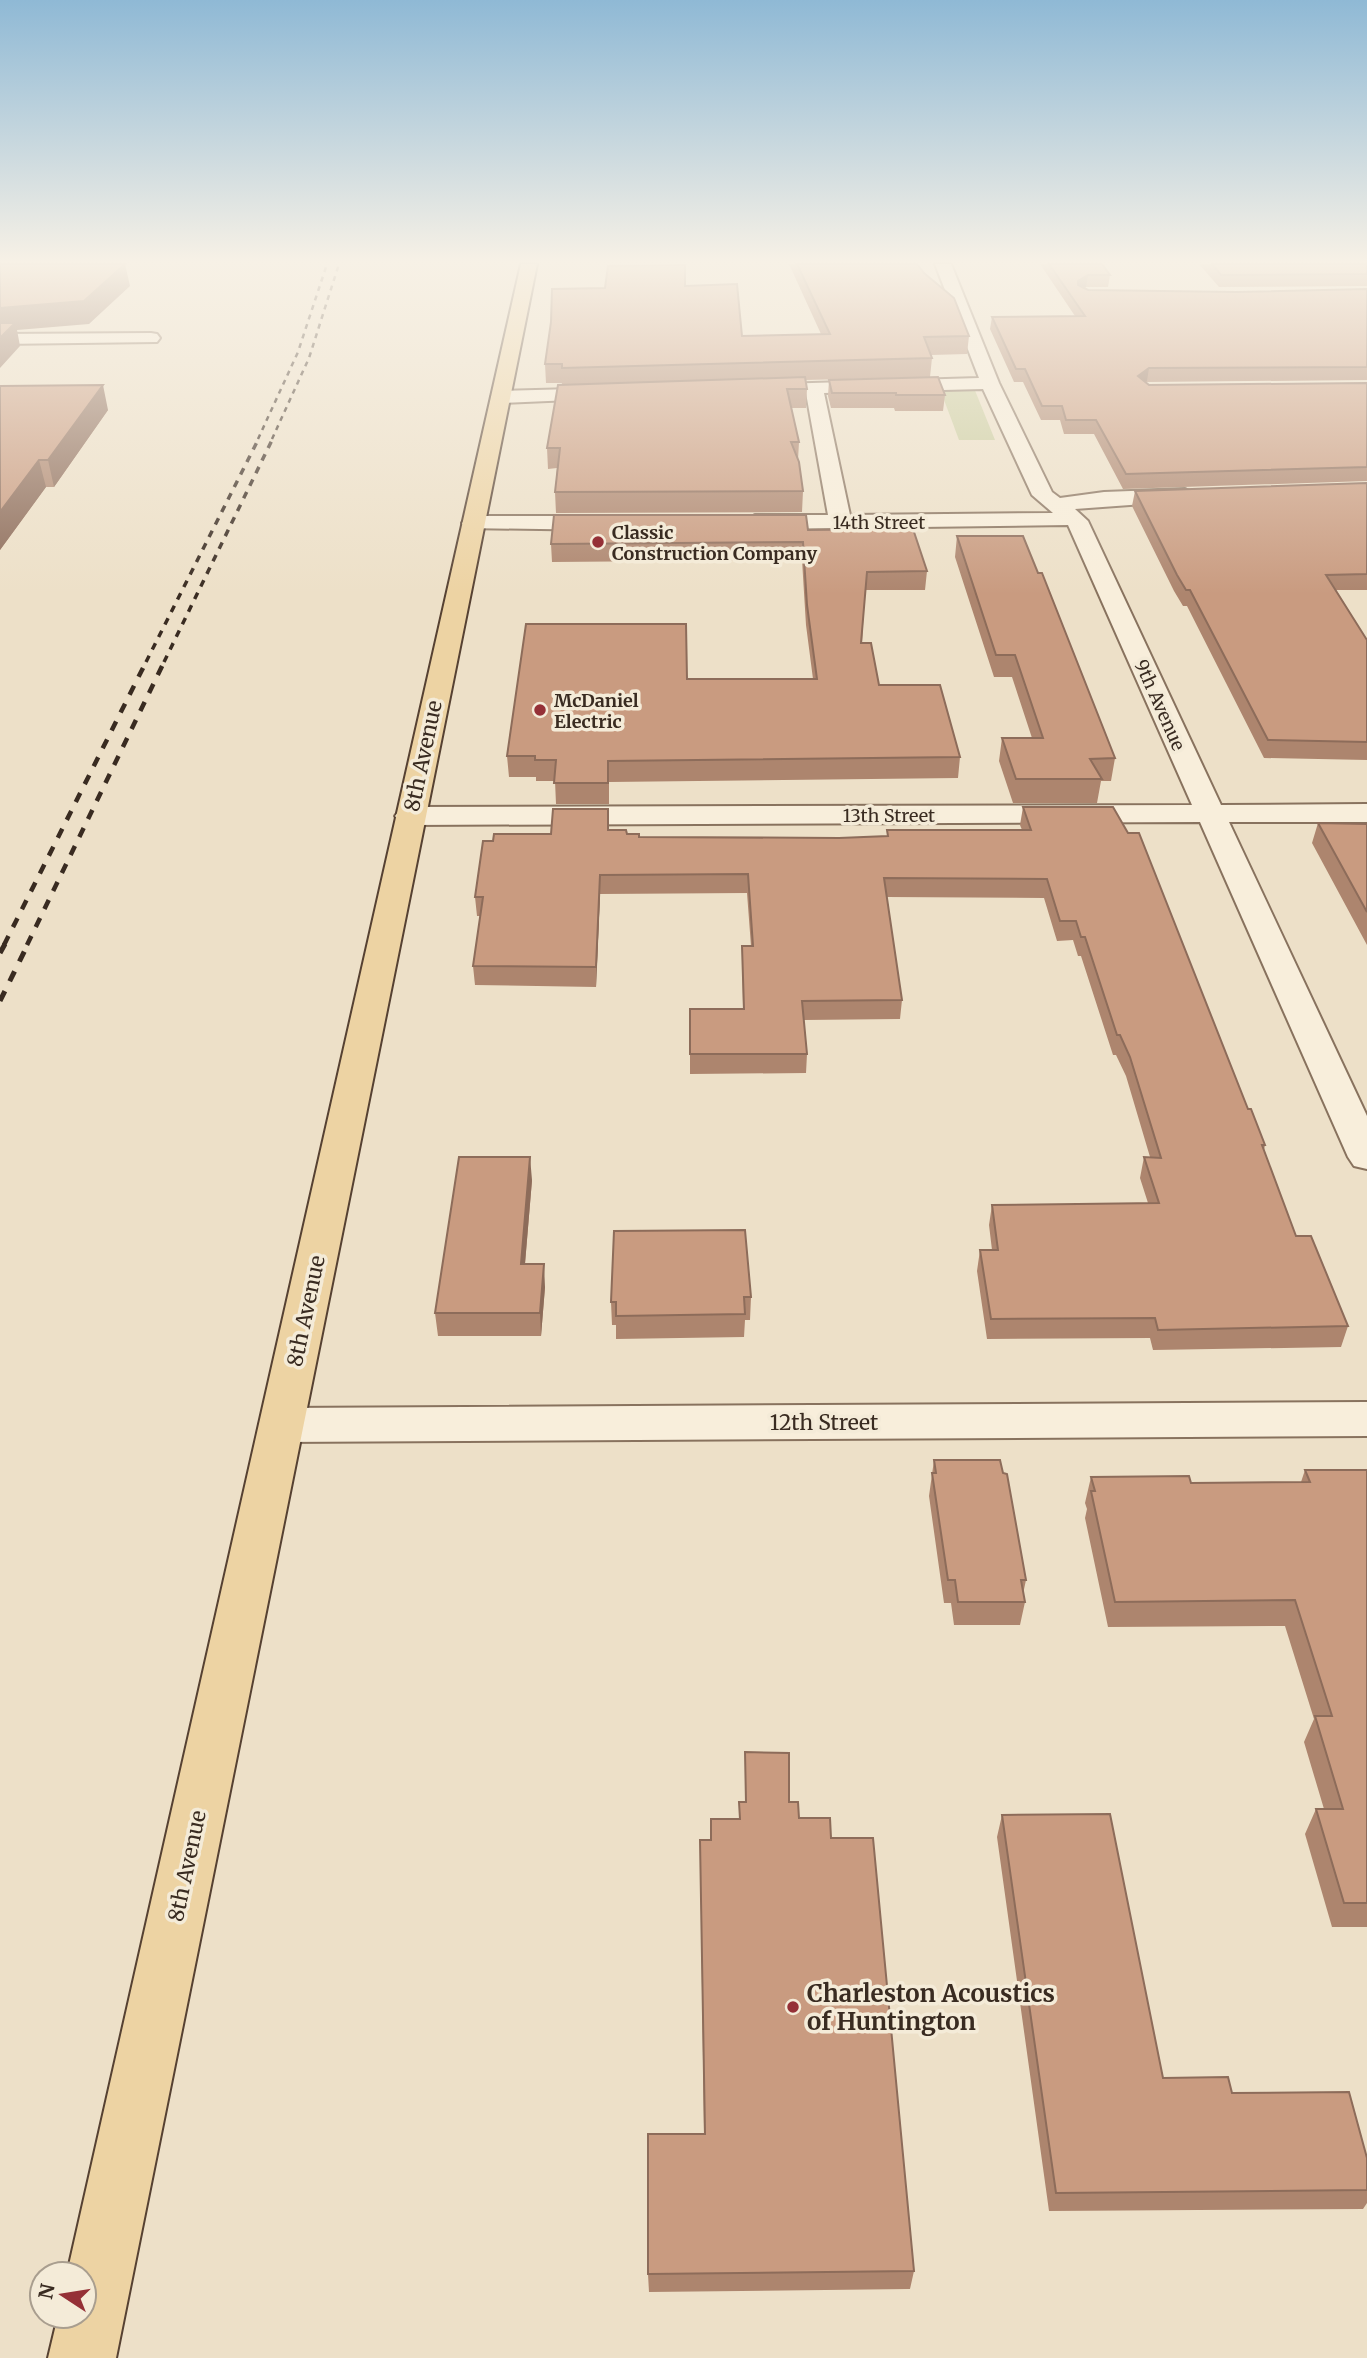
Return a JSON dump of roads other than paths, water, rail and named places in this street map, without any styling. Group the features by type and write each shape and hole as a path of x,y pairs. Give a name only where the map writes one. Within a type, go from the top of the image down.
{"main road":[{"name":"8th Avenue","path":"82,2358 505,374"}],"street":[{"name":"9th Avenue","path":"986,374 1043,495 1065,512 1209,813 1367,1157"},
{"path":"742,390 990,383"},
{"path":"814,387 841,523"},
{"path":"500,397 634,393"},
{"name":"14th Street","path":"738,522 1046,521 1104,498 1201,495"},
{"path":"473,523 623,523"},
{"name":"13th Street","path":"410,816 1367,813"},
{"name":"12th Street","path":"281,1425 1367,1419"}],"railway":[{"path":"258,439 288,374"},
{"path":"272,439 302,374"},
{"path":"146,662 259,438"},
{"path":"164,662 273,438"},
{"path":"4,945 147,660"},
{"path":"27,945 165,660"},
{"path":"0,953 5,944"},
{"path":"0,1001 28,944"}],"place":[{"name":"Classic Construction Company","path":"598,542"},
{"name":"McDaniel Electric","path":"540,710"},
{"name":"Charleston Acoustics of Huntington","path":"793,2007"}]}
